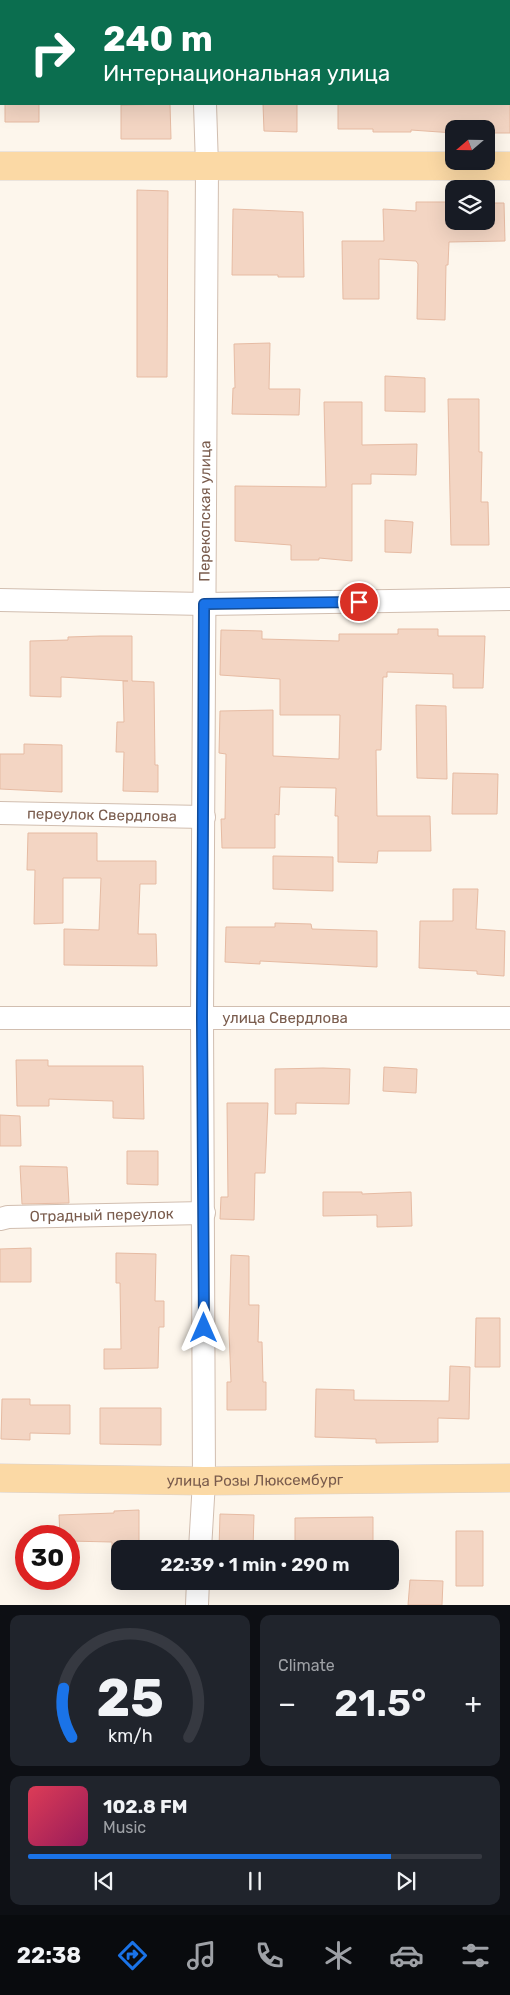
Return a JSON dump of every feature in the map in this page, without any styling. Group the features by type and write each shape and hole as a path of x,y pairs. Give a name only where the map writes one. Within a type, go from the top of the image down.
{"main road":[{"path":"0,166 510,166"},
{"name":"улица Розы Люксембург","path":"0,1478 204,1481 510,1478"}],"street":[{"name":"Перекопская улица","path":"201,1540 204,1481 202,1018 207,166 205,105"},
{"path":"0,600 204,604 510,599"},
{"name":"переулок Свердлова","path":"0,813 204,817"},
{"name":"улица Свердлова","path":"0,1018 510,1018"},
{"name":"Отрадный переулок","path":"0,1219 8,1217 204,1213"},
{"path":"197,1605 198,1590"}],"building":[{"path":"5,105 39,105 39,122 5,122"},
{"path":"121,105 170,105 171,139 121,139"},
{"path":"263,105 297,105 297,132 264,131"},
{"path":"338,105 510,105 510,133 495,133 495,120 445,120 445,132 411,130 411,132 373,132 373,129 338,129"},
{"path":"137,190 168,191 167,377 137,377"},
{"path":"416,202 445,202 445,230 495,230 495,203 504,203 505,241 449,242 448,265 446,265 445,320 417,319 418,264 416,261 379,259 379,299 343,299 342,241 384,241 383,209 416,211"},
{"path":"233,209 303,212 304,277 232,275"},
{"path":"270,343 269,389 300,389 299,415 232,414 233,388 235,388 234,344"},
{"path":"385,376 425,378 425,412 385,411"},
{"path":"448,399 479,399 479,452 482,452 481,502 488,502 489,545 451,545"},
{"path":"324,402 362,402 362,445 417,444 416,475 371,474 371,484 352,484 352,561 319,558 319,560 291,560 291,545 235,541 235,486 326,487"},
{"path":"385,520 413,522 411,553 385,552"},
{"path":"398,629 438,629 438,636 485,636 483,688 453,688 453,674 387,672 387,677 383,677 381,750 376,750 377,816 430,816 431,851 378,851 377,863 338,862 338,816 335,816 336,788 280,787 279,815 275,814 275,848 222,848 221,819 225,819 226,754 219,753 220,711 273,710 273,756 339,759 340,715 280,715 280,679 220,675 221,630 262,631 262,639 339,641 339,634 398,634"},
{"path":"132,636 132,681 154,682 155,765 158,765 158,792 123,791 124,752 116,752 117,722 124,722 123,681 128,681 61,677 61,697 30,696 30,641 68,640 68,637"},
{"path":"416,705 446,706 447,779 417,778"},
{"path":"24,744 62,745 62,792 0,789 0,754 24,754"},
{"path":"453,773 498,774 497,814 452,814"},
{"path":"28,833 97,833 97,861 156,861 156,884 140,884 138,934 156,934 157,966 64,965 64,929 99,930 101,878 63,878 63,923 34,924 35,870 27,870"},
{"path":"273,856 333,857 333,891 273,889"},
{"path":"453,889 478,889 476,929 505,931 504,976 477,974 477,971 419,968 420,921 453,921"},
{"path":"275,923 311,924 312,929 377,931 377,967 260,961 260,964 225,962 226,927 275,927"},
{"path":"16,1060 48,1060 48,1066 143,1066 144,1119 113,1118 113,1101 49,1099 49,1106 17,1106"},
{"path":"384,1067 417,1069 416,1093 383,1091"},
{"path":"275,1069 350,1069 349,1104 296,1103 296,1114 275,1114"},
{"path":"227,1103 268,1103 265,1173 255,1173 254,1220 220,1219 221,1197 228,1197"},
{"path":"0,1115 20,1116 21,1146 0,1146"},
{"path":"127,1151 158,1151 158,1185 127,1184"},
{"path":"20,1166 67,1167 69,1203 22,1204"},
{"path":"323,1192 362,1192 362,1194 411,1192 412,1226 377,1227 377,1215 323,1216"},
{"path":"31,1248 31,1282 0,1282 0,1249"},
{"path":"116,1253 156,1254 155,1301 164,1301 164,1327 159,1327 158,1368 104,1369 104,1349 121,1349 120,1283 116,1283"},
{"path":"231,1255 249,1256 249,1305 259,1305 258,1342 262,1342 263,1382 266,1382 266,1410 227,1410 227,1382 231,1382 229,1332"},
{"path":"476,1318 500,1318 500,1367 475,1367"},
{"path":"450,1366 470,1367 469,1419 438,1418 438,1442 376,1443 376,1439 315,1437 316,1389 354,1390 354,1400 449,1401"},
{"path":"2,1399 30,1399 30,1405 70,1405 70,1434 30,1433 30,1440 1,1439"},
{"path":"100,1408 161,1408 161,1445 100,1444"},
{"path":"139,1510 139,1540 80,1541 80,1525 59,1525 59,1515 114,1513 114,1511"},
{"path":"220,1514 254,1515 253,1540 219,1540"},
{"path":"373,1517 373,1540 295,1540 295,1518"},
{"path":"456,1531 483,1531 483,1586 456,1586"},
{"path":"410,1580 443,1581 442,1605 408,1605"}],"route":[{"path":"204,1328 202,1018 204,604 359,602"}]}
